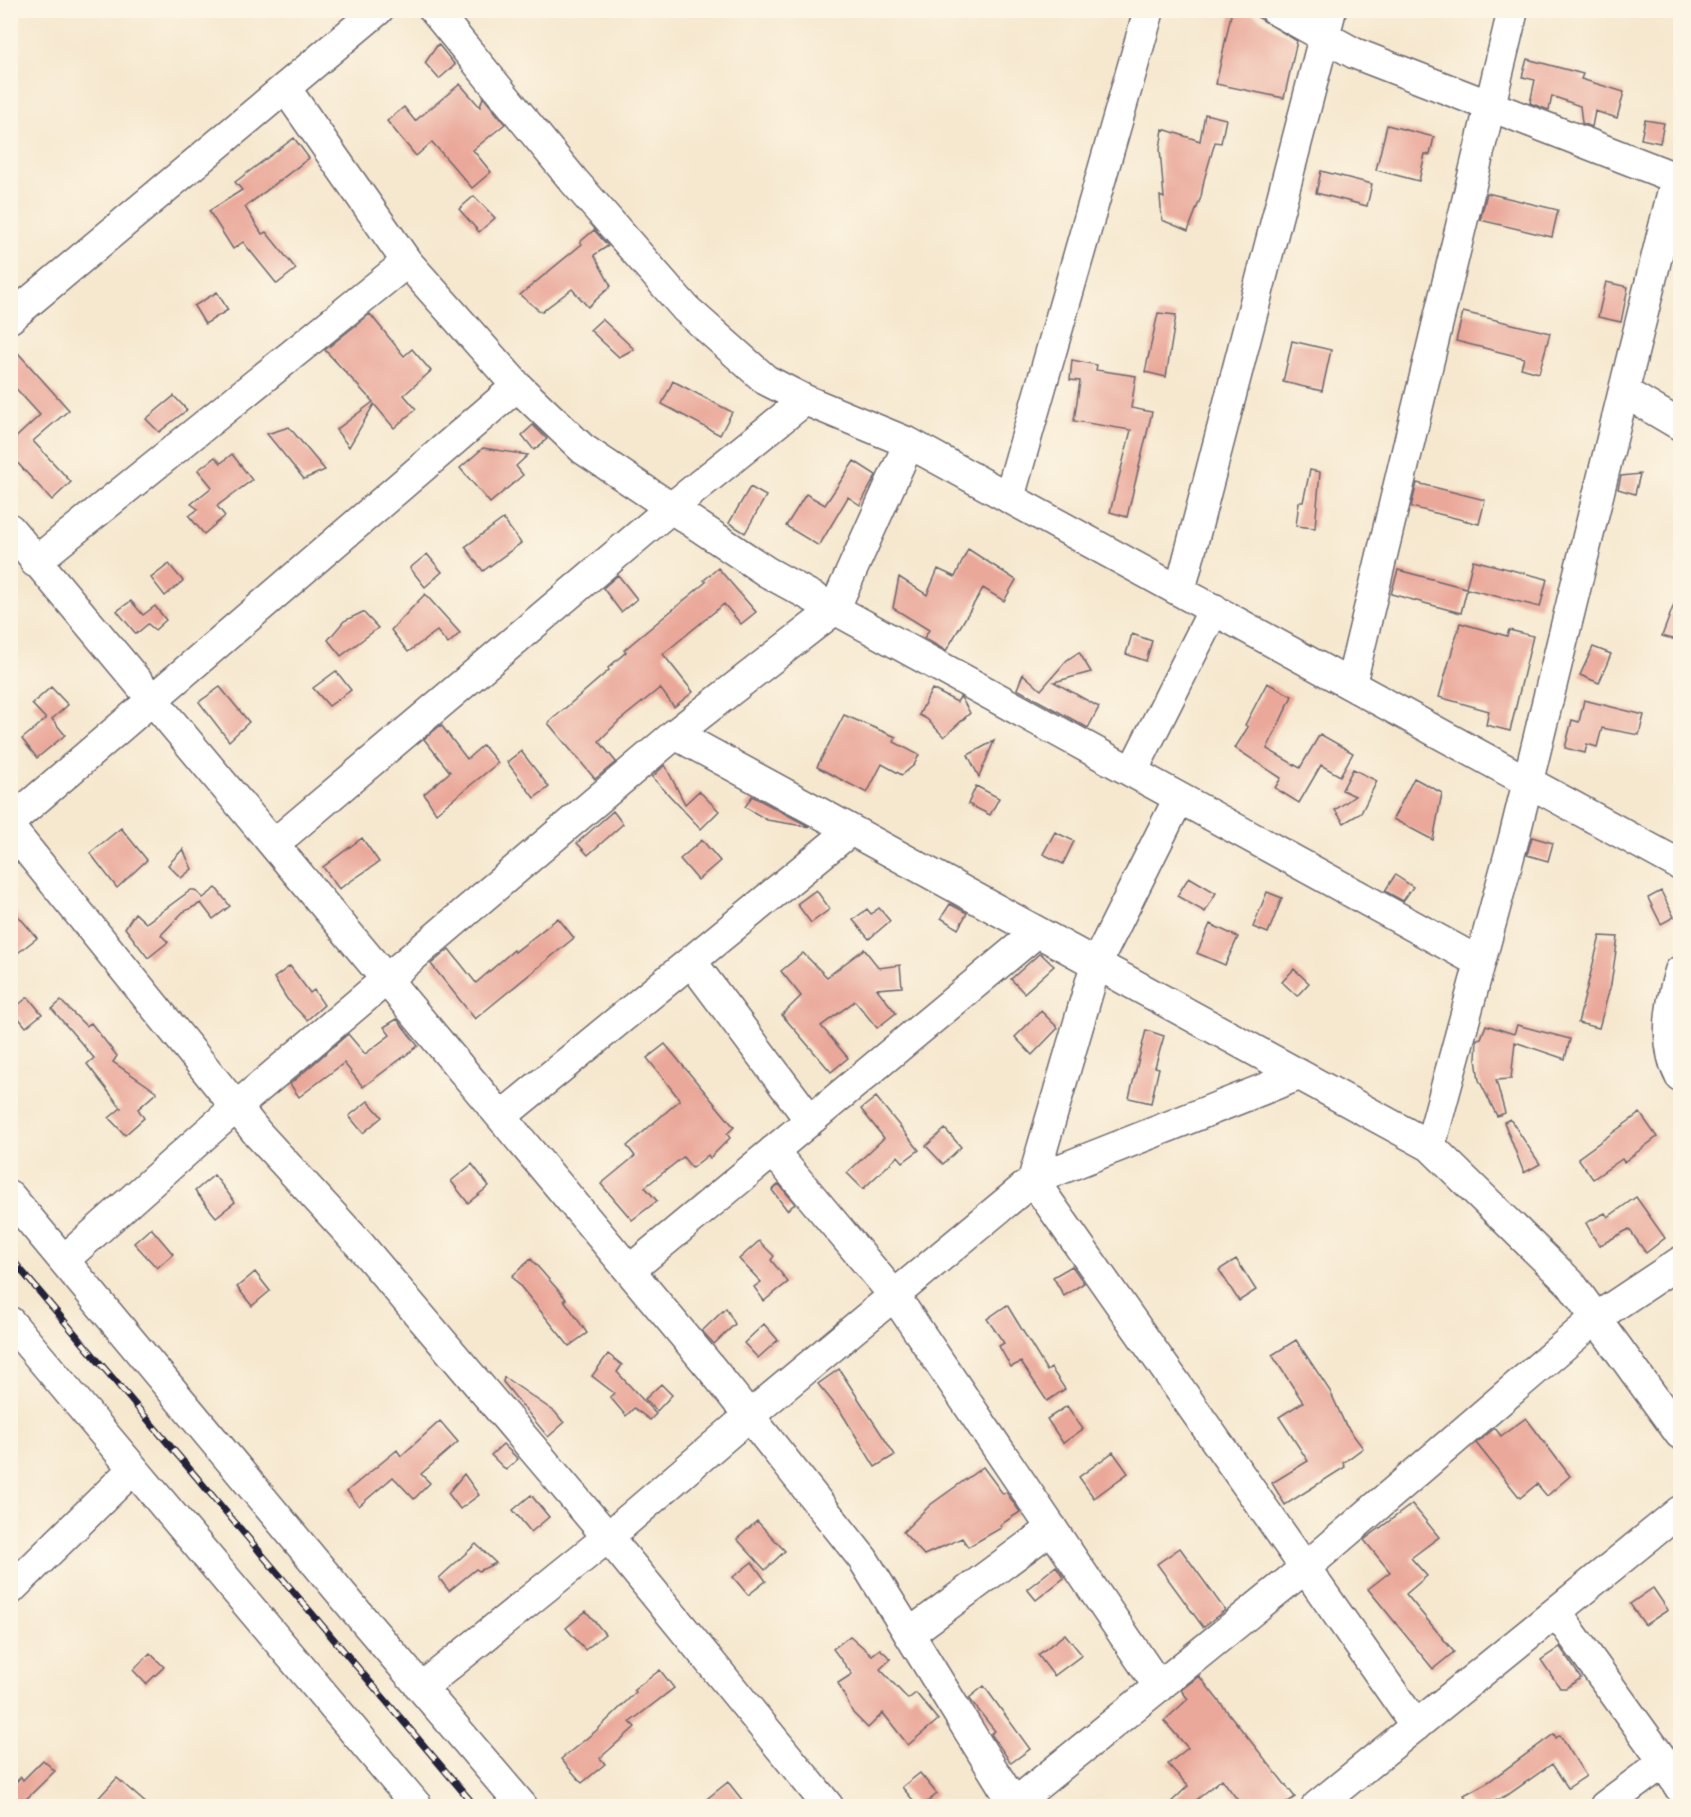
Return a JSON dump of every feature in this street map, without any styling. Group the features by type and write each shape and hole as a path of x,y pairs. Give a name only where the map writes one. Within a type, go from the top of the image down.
{"street":[{"path":"10,318 378,10"},
{"path":"434,10 573,180 686,309 766,380 805,400 909,443 1680,865"},
{"path":"1009,498 1149,10"},
{"path":"1276,10 1328,24 1354,53 1490,106 1678,170 1528,780 1430,1146"},
{"path":"1351,684 1513,10"},
{"path":"1180,591 1328,24"},
{"path":"286,89 407,262 517,386 583,448 766,572 1479,962"},
{"path":"35,562 407,262"},
{"path":"10,822 517,386"},
{"path":"1624,392 1680,424"},
{"path":"274,844 671,508 805,400"},
{"path":"64,1260 236,1107 675,734 834,610 909,443"},
{"path":"10,530 630,1270 863,1559 1013,1805 1305,1568 1596,1318 1680,1262"},
{"path":"1132,772 1214,609"},
{"path":"675,734 1430,1146 1571,1284 1680,1434"},
{"path":"1033,1180 1096,964 1179,798"},
{"path":"10,828 236,1107 360,1245 608,1537 828,1806"},
{"path":"502,1116 851,830"},
{"path":"630,1270 1038,932"},
{"path":"692,961 810,1120"},
{"path":"1680,971 1668,1035 1680,1076"},
{"path":"421,1688 608,1537 749,1416 1033,1180 1299,1074"},
{"path":"773,1151 894,1295 1159,1687"},
{"path":"1033,1180 1416,1726"},
{"path":"10,1196 522,1806"},
{"path":"10,1322 417,1806"},
{"path":"10,1590 133,1469"},
{"path":"1317,1806 1680,1511"},
{"path":"909,1634 1052,1528"},
{"path":"1557,1612 1680,1788"},
{"path":"1605,1806 1664,1762"}],"building":[{"path":"1232,10 1246,10 1297,41 1284,98 1216,84"},
{"path":"438,44 455,65 439,79 425,63"},
{"path":"1527,59 1583,74 1581,79 1624,92 1617,118 1595,111 1592,127 1582,123 1580,106 1552,96 1549,110 1530,103 1535,80 1522,77"},
{"path":"460,84 480,107 483,97 505,124 473,150 491,172 472,188 432,142 416,156 387,121 404,107 415,121"},
{"path":"1205,114 1226,119 1221,143 1215,142 1201,197 1188,231 1162,220 1160,196 1164,198 1160,149 1163,129 1200,141"},
{"path":"1645,120 1664,123 1660,143 1641,139"},
{"path":"1387,125 1434,137 1430,155 1425,154 1419,181 1376,170"},
{"path":"294,138 309,158 245,207 262,234 266,232 296,269 277,284 243,242 233,249 209,211 242,190 235,182"},
{"path":"1321,171 1372,184 1367,206 1316,193"},
{"path":"1487,193 1558,210 1552,237 1480,220"},
{"path":"474,196 495,218 479,232 459,209"},
{"path":"594,230 608,246 594,255 611,286 588,307 572,289 541,312 520,295 582,244 580,242"},
{"path":"1606,282 1628,287 1621,322 1598,317"},
{"path":"217,292 228,310 205,324 194,306"},
{"path":"1463,312 1550,333 1539,373 1521,368 1524,358 1456,341"},
{"path":"1158,313 1176,315 1166,377 1145,372"},
{"path":"370,314 404,356 412,349 431,371 404,395 416,409 394,428 374,404 349,447 336,430 373,402 325,350"},
{"path":"602,319 634,349 619,357 590,330"},
{"path":"1292,341 1331,350 1322,391 1283,382"},
{"path":"10,344 69,410 33,441 71,482 52,500 10,455 10,443 40,415 10,382"},
{"path":"1072,360 1097,365 1096,370 1136,376 1131,408 1152,412 1127,517 1110,512 1131,430 1074,421 1080,381 1070,380"},
{"path":"673,381 732,412 720,435 662,404"},
{"path":"174,396 187,410 159,432 146,419"},
{"path":"533,425 547,439 534,450 522,435"},
{"path":"289,427 325,470 304,479 267,434"},
{"path":"483,448 528,455 516,466 523,475 490,503 460,468"},
{"path":"232,454 252,480 217,506 225,516 204,534 189,516 198,509 191,504 212,487 198,470 215,457 221,463"},
{"path":"854,461 876,475 860,505 848,497 819,546 786,526 806,494 825,505"},
{"path":"1310,470 1320,472 1315,528 1296,526 1299,502 1303,502"},
{"path":"1640,474 1635,494 1618,489 1621,476"},
{"path":"1417,483 1485,500 1479,524 1411,507"},
{"path":"750,487 766,496 745,533 729,523"},
{"path":"503,519 521,543 483,571 465,547"},
{"path":"968,549 1016,580 1004,601 983,588 946,651 924,638 929,630 893,608 899,577 927,595 938,569 955,577"},
{"path":"427,554 442,572 425,587 410,568"},
{"path":"1473,560 1547,579 1540,607 1467,589 1461,613 1391,594 1398,570 1466,588"},
{"path":"169,564 183,581 165,596 151,578"},
{"path":"718,568 756,612 741,624 724,604 663,654 693,692 674,707 660,688 619,721 599,741 616,762 595,779 548,723 609,670 608,668 626,652 624,650 706,582 704,580"},
{"path":"618,575 637,599 621,612 603,588"},
{"path":"1680,591 1680,641 1662,636"},
{"path":"425,594 460,633 448,644 437,631 408,652 391,630"},
{"path":"131,601 143,615 155,606 166,620 155,630 148,624 136,634 117,611"},
{"path":"363,612 378,628 341,656 328,640 344,621"},
{"path":"1460,623 1507,636 1509,630 1533,636 1510,731 1486,725 1489,711 1439,697"},
{"path":"1132,634 1152,641 1146,661 1126,654"},
{"path":"1593,647 1611,654 1599,683 1580,675"},
{"path":"1079,652 1091,672 1054,682 1099,707 1088,728 1017,689 1023,674 1041,690 1067,660"},
{"path":"336,671 351,690 329,706 313,688"},
{"path":"1267,683 1292,696 1267,749 1300,768 1320,734 1353,753 1340,776 1321,765 1299,803 1275,788 1281,778 1235,748 1248,727 1245,725"},
{"path":"51,687 68,705 52,719 65,735 37,758 22,739 46,719 32,704"},
{"path":"220,687 249,722 229,741 199,702"},
{"path":"932,689 957,702 960,697 970,713 944,737 927,719 919,715"},
{"path":"1584,700 1644,715 1639,735 1602,728 1597,747 1587,744 1585,753 1565,748 1572,720 1579,722"},
{"path":"844,715 896,737 894,742 919,755 914,765 902,775 882,764 867,793 817,767"},
{"path":"441,725 467,759 483,745 498,763 436,813 424,794 450,772 424,739"},
{"path":"994,741 979,777 968,755"},
{"path":"521,751 549,787 534,798 507,762"},
{"path":"665,765 685,804 699,791 719,811 701,829 652,777"},
{"path":"1353,769 1377,781 1361,813 1344,823 1335,810 1355,796 1342,790"},
{"path":"1414,778 1442,793 1433,840 1393,819"},
{"path":"976,786 999,798 990,815 968,804"},
{"path":"752,796 810,827 767,820 745,807"},
{"path":"613,811 623,824 588,855 577,843"},
{"path":"121,828 147,860 117,888 90,853"},
{"path":"1055,832 1074,841 1063,864 1043,854"},
{"path":"1532,837 1553,843 1548,861 1527,855"},
{"path":"362,838 379,862 339,889 323,867"},
{"path":"702,840 720,861 698,880 680,859"},
{"path":"183,849 192,869 181,878 168,865"},
{"path":"1395,875 1413,887 1403,901 1385,891"},
{"path":"1189,877 1216,893 1205,912 1177,896"},
{"path":"216,888 230,906 213,919 201,903 183,912 161,935 168,942 148,958 125,928 135,913 146,923 191,890 195,890 203,898"},
{"path":"816,890 830,909 811,923 797,904"},
{"path":"1661,891 1674,917 1661,924 1648,898"},
{"path":"1267,892 1282,898 1268,933 1253,927"},
{"path":"950,904 967,913 958,929 941,918"},
{"path":"10,906 37,938 10,959"},
{"path":"879,908 890,921 869,939 853,920 867,909 871,914"},
{"path":"558,918 574,938 475,1019 431,964 449,949 476,983 514,950 515,952"},
{"path":"1210,924 1238,937 1225,965 1197,953"},
{"path":"1600,936 1618,937 1611,984 1599,1028 1578,1023"},
{"path":"864,949 879,968 900,965 902,987 877,989 896,1013 877,1028 855,1001 821,1026 848,1058 831,1072 782,1015 801,996 781,971 803,953 827,977"},
{"path":"1040,953 1054,966 1024,993 1011,979"},
{"path":"290,966 310,993 314,990 324,1005 307,1020 287,999 274,978"},
{"path":"1294,969 1309,983 1297,996 1282,982"},
{"path":"28,997 42,1014 26,1027 12,1010"},
{"path":"61,1001 86,1026 91,1023 117,1056 113,1062 157,1092 138,1109 144,1118 125,1135 109,1118 121,1108 87,1064 94,1058 52,1009"},
{"path":"1041,1011 1058,1028 1032,1055 1015,1037"},
{"path":"397,1019 418,1046 363,1087 344,1063 299,1097 290,1084 348,1034 365,1054 390,1035 384,1027"},
{"path":"1486,1025 1514,1034 1517,1025 1570,1039 1565,1059 1515,1042 1511,1079 1496,1080 1505,1113 1497,1116 1479,1080 1476,1059 1477,1039 1481,1038"},
{"path":"1146,1030 1164,1036 1155,1067 1159,1068 1151,1103 1129,1098"},
{"path":"665,1044 734,1127 727,1134 730,1138 710,1158 708,1155 692,1168 683,1157 645,1187 657,1201 632,1220 601,1184 635,1156 627,1146 680,1100 647,1058"},
{"path":"876,1097 919,1150 903,1162 898,1156 863,1189 847,1173 884,1138 861,1109"},
{"path":"368,1101 382,1117 363,1133 349,1116"},
{"path":"1640,1113 1657,1137 1624,1162 1622,1159 1593,1179 1578,1158"},
{"path":"1510,1119 1540,1164 1524,1173 1504,1122"},
{"path":"945,1129 961,1147 943,1164 926,1146"},
{"path":"472,1164 489,1186 468,1203 451,1181"},
{"path":"214,1175 235,1202 216,1217 195,1191"},
{"path":"779,1184 795,1204 787,1210 772,1190"},
{"path":"1636,1197 1665,1238 1646,1253 1629,1229 1599,1246 1586,1223 1605,1213 1608,1217"},
{"path":"151,1228 173,1254 157,1268 134,1243"},
{"path":"759,1241 774,1256 771,1260 788,1282 764,1301 754,1287 761,1282 739,1259"},
{"path":"531,1259 566,1299 564,1300 587,1333 569,1346 512,1276"},
{"path":"1236,1259 1256,1290 1239,1301 1219,1270"},
{"path":"1072,1266 1084,1283 1064,1296 1053,1277"},
{"path":"255,1272 270,1291 252,1306 237,1287"},
{"path":"1007,1305 1047,1371 1051,1368 1065,1389 1047,1401 1021,1362 1011,1367 999,1346 1004,1343 987,1319"},
{"path":"726,1308 735,1324 714,1344 702,1331"},
{"path":"764,1324 778,1340 758,1358 744,1343"},
{"path":"1296,1340 1330,1391 1345,1424 1363,1448 1343,1463 1345,1467 1285,1505 1272,1483 1308,1461 1279,1417 1303,1402 1272,1355"},
{"path":"608,1354 622,1365 617,1372 656,1414 650,1420 634,1408 626,1416 610,1397 614,1393 592,1376"},
{"path":"839,1369 895,1455 875,1467 841,1412 818,1384"},
{"path":"504,1377 555,1412 564,1423 548,1437 503,1382"},
{"path":"661,1384 672,1395 657,1411 645,1399"},
{"path":"1067,1406 1083,1429 1063,1443 1047,1419"},
{"path":"1526,1418 1570,1476 1547,1496 1537,1484 1520,1498 1476,1443 1495,1428 1501,1436"},
{"path":"440,1421 458,1442 421,1474 430,1483 414,1499 393,1477 359,1506 347,1491 397,1450 401,1456"},
{"path":"503,1444 518,1459 506,1470 491,1455"},
{"path":"1113,1452 1128,1473 1094,1498 1079,1477"},
{"path":"983,1467 1003,1494 1006,1492 1020,1512 1000,1525 1001,1528 968,1547 962,1538 924,1555 903,1532 930,1505"},
{"path":"464,1474 479,1495 460,1509 448,1493"},
{"path":"531,1495 549,1517 531,1532 513,1510"},
{"path":"1412,1504 1439,1537 1411,1558 1427,1576 1406,1594 1454,1652 1433,1669 1368,1589 1390,1572 1364,1540"},
{"path":"757,1521 785,1551 765,1570 737,1539"},
{"path":"476,1544 496,1563 479,1571 476,1569 449,1591 439,1578"},
{"path":"1180,1548 1225,1610 1203,1627 1157,1564"},
{"path":"752,1562 766,1581 748,1595 733,1577"},
{"path":"1056,1566 1064,1578 1036,1600 1027,1589"},
{"path":"1653,1588 1668,1610 1645,1625 1630,1604"},
{"path":"586,1611 605,1634 585,1650 566,1628"},
{"path":"1065,1634 1082,1655 1054,1676 1038,1655"},
{"path":"850,1636 872,1655 880,1649 891,1659 880,1669 908,1699 916,1693 938,1720 908,1745 883,1713 868,1728 853,1713 838,1683 852,1674 833,1649"},
{"path":"1560,1647 1581,1678 1566,1688 1560,1688 1541,1660"},
{"path":"150,1653 164,1667 146,1684 133,1670"},
{"path":"660,1670 674,1688 630,1722 635,1727 600,1758 605,1764 582,1783 561,1759 597,1730 636,1692 634,1690"},
{"path":"1199,1676 1295,1797 1282,1806 1242,1806 1222,1779 1189,1806 1167,1806 1188,1786 1168,1764 1188,1748 1164,1721 1188,1699 1181,1690"},
{"path":"984,1686 1030,1749 1011,1763 991,1734 995,1731 969,1698"},
{"path":"1554,1734 1556,1738 1560,1735 1586,1776 1568,1788 1552,1764 1509,1794 1485,1806 1471,1806 1464,1795 1488,1782"},
{"path":"43,1760 55,1771 19,1806 10,1806 10,1788 21,1777 23,1780"},
{"path":"920,1773 937,1794 922,1806 918,1806 902,1787"},
{"path":"117,1778 149,1806 91,1806"},
{"path":"728,1782 747,1806 698,1806"}],"railway":[{"path":"10,1257 475,1806"}]}
